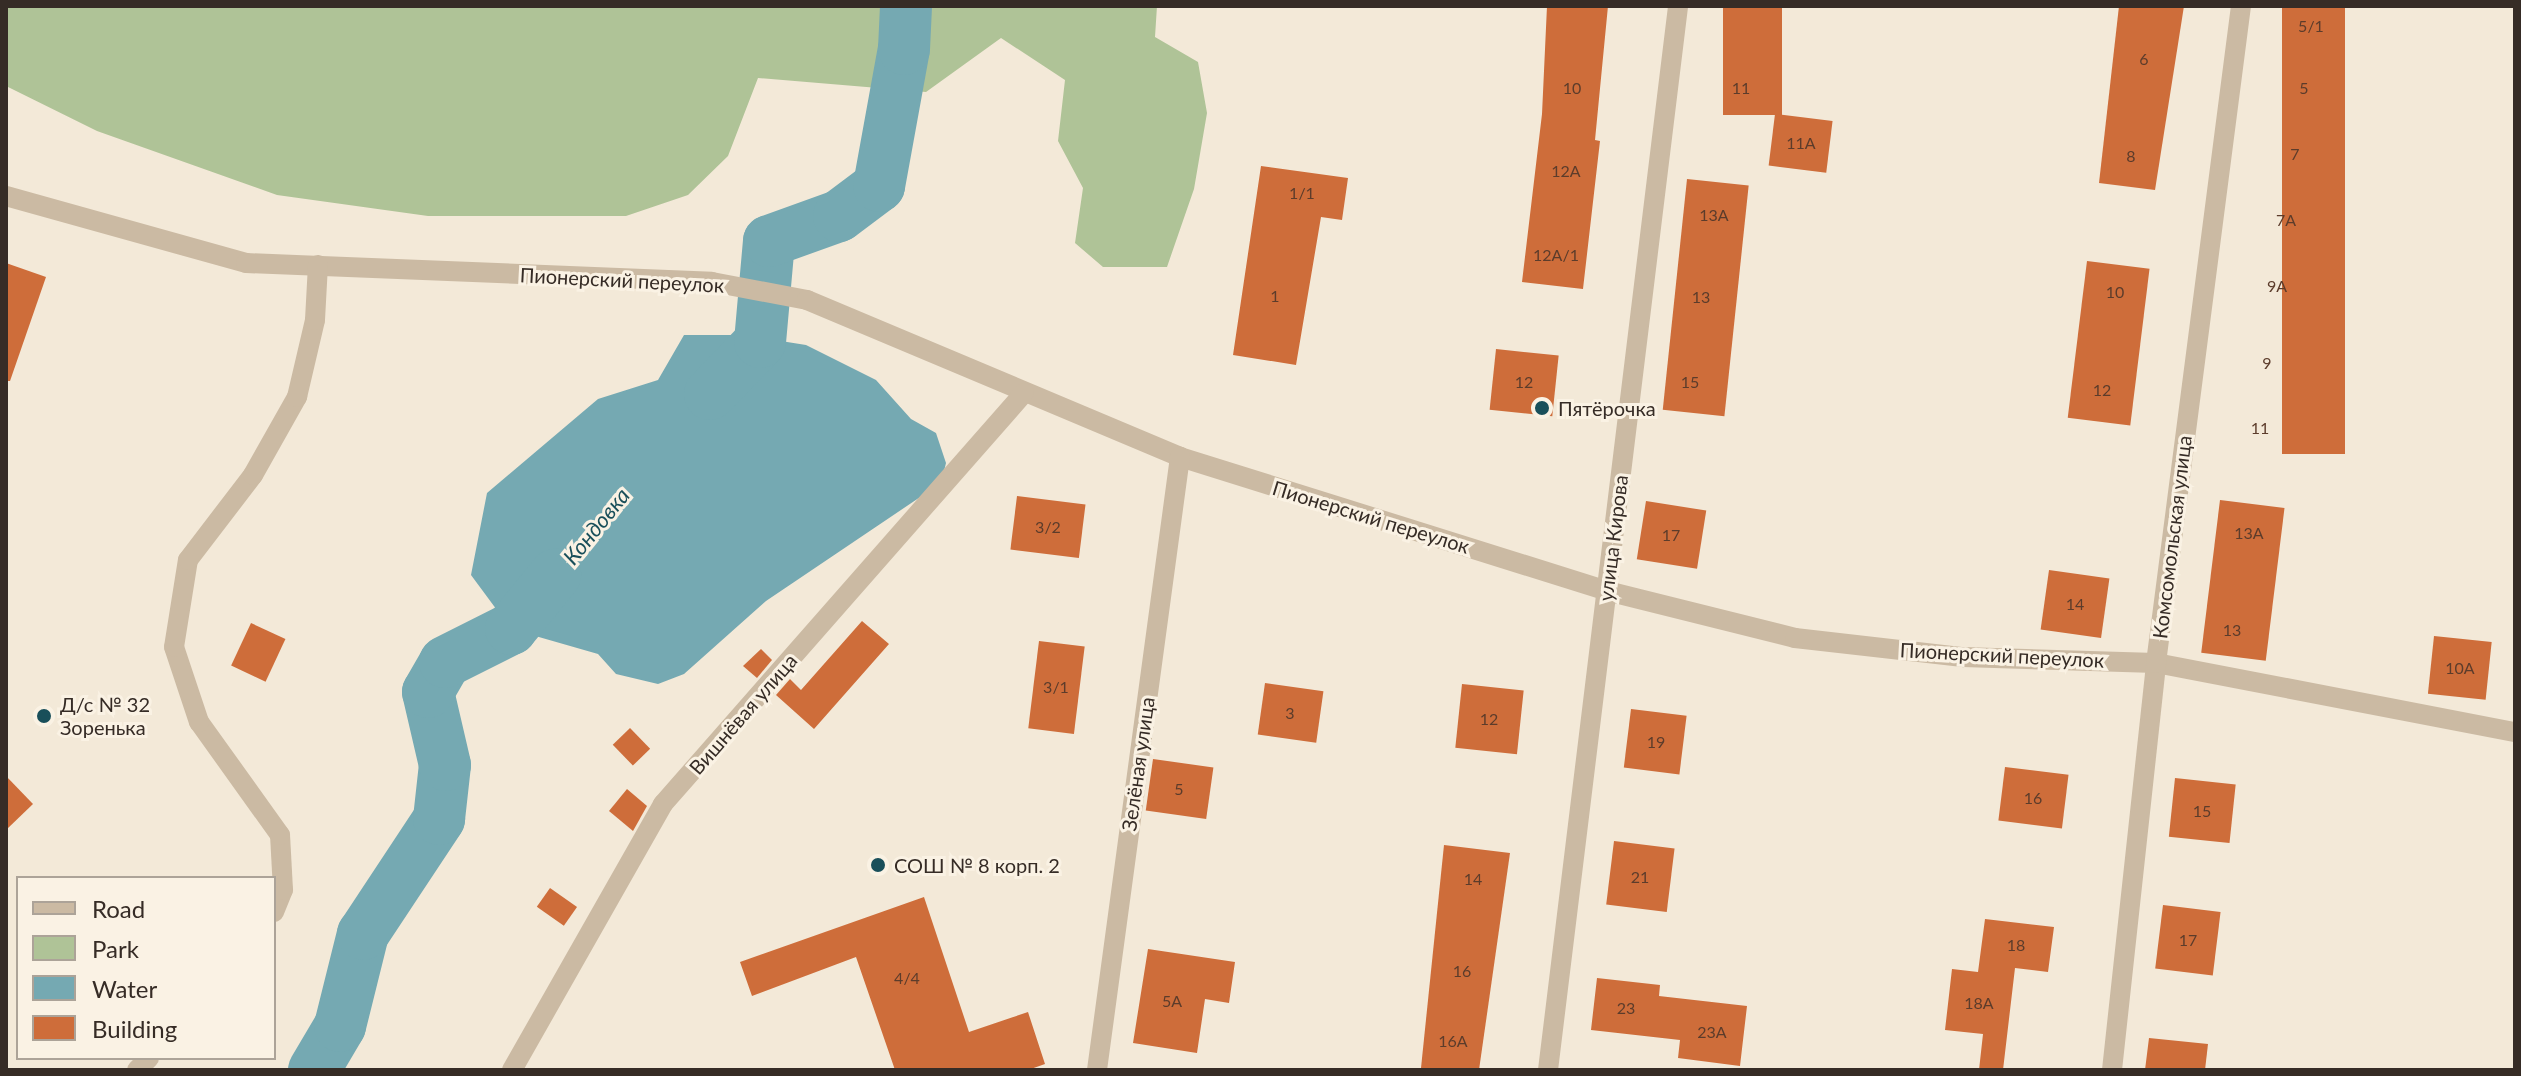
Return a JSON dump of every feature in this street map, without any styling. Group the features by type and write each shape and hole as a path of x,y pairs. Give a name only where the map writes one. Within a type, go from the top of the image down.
{"street":[{"name":"улица Кирова","path":"1548,1070 1678,6"},
{"name":"Комсомольская улица","path":"2112,1070 2156,663 2241,6"},
{"name":"Пионерский переулок","path":"6,196 246,263 712,282 807,300 1180,457 1607,591 1795,638 1963,657 2156,663 2515,732"},
{"path":"276,907 283,890 280,835 199,722 174,647 188,560 253,475 297,397 315,320 318,265"},
{"name":"Вишнёвая улица","path":"512,1070 663,804 1024,393"},
{"name":"Зелёная улица","path":"1097,1070 1180,457"}],"green space":[{"path":"6,6 1157,6 1155,37 1198,62 1207,113 1194,189 1167,267 1103,267 1075,243 1083,188 1058,141 1065,80 1001,38 926,92 758,78 728,156 688,195 626,216 428,216 277,195 97,131 6,86"}],"water":[{"path":"684,335 744,335 806,345 876,380 911,419 936,433 946,463 941,483 766,601 684,674 658,684 616,674 598,654 511,629 471,575 487,493 598,399 658,380"}],"building":[{"path":"1547,6 1608,6 1595,140 1600,141 1583,289 1522,282 1542,114"},
{"path":"1723,6 1782,6 1782,115 1723,115"},
{"path":"2119,6 2184,6 2155,190 2099,183"},
{"path":"2282,6 2345,6 2345,454 2282,454"},
{"path":"1775,114 1833,121 1826,173 1769,166"},
{"path":"1261,166 1348,178 1342,220 1321,217 1296,365 1233,355"},
{"path":"1687,179 1749,185 1724,416 1663,410"},
{"path":"2087,261 2150,269 2130,426 2068,418"},
{"path":"6,263 46,277 10,381 6,381"},
{"path":"1496,349 1559,356 1552,416 1490,410"},
{"path":"1017,496 1085,504 1079,558 1010,550"},
{"path":"2220,500 2285,508 2266,661 2201,653"},
{"path":"1646,501 1706,511 1697,569 1637,559"},
{"path":"2049,570 2109,578 2101,638 2041,629"},
{"path":"862,621 889,644 814,729 776,695 790,679 801,690"},
{"path":"251,623 285,639 266,682 231,666"},
{"path":"2434,636 2492,642 2486,700 2428,694"},
{"path":"1039,641 1085,647 1074,734 1028,728"},
{"path":"761,649 772,660 757,678 743,666"},
{"path":"1265,683 1323,691 1316,743 1258,734"},
{"path":"1462,684 1524,690 1517,754 1455,748"},
{"path":"1631,709 1687,716 1679,774 1624,768"},
{"path":"630,728 650,749 633,766 613,745"},
{"path":"1153,759 1213,767 1206,819 1146,810"},
{"path":"2005,767 2069,775 2062,828 1998,821"},
{"path":"6,776 33,804 6,830"},
{"path":"2175,778 2236,784 2229,843 2169,837"},
{"path":"627,789 647,806 633,831 609,811"},
{"path":"1614,841 1675,848 1667,912 1606,905"},
{"path":"1444,845 1510,853 1479,1070 1421,1068"},
{"path":"550,888 577,907 564,926 537,907"},
{"path":"924,897 969,1032 1028,1012 1045,1064 1028,1070 895,1070 856,957 752,996 740,962"},
{"path":"2163,905 2221,912 2213,976 2155,969"},
{"path":"1985,919 2054,927 2048,972 2015,968 2003,1070 1979,1070 1983,1034 1945,1030 1952,969 1978,972"},
{"path":"1148,949 1235,962 1229,1003 1205,999 1197,1053 1133,1043"},
{"path":"1597,978 1660,985 1659,996 1747,1006 1740,1066 1678,1058 1680,1040 1591,1030"},
{"path":"2149,1038 2208,1044 2205,1070 2145,1070"}],"waterway":[{"name":"Кондовка","path":"710,394 760,342 769,241 839,216 879,186 904,49 906,6"},
{"name":"Кондовка","path":"314,1070 340,1026 363,934 439,819 445,765 428,692 445,662 511,629 555,575"}],"place":[{"name":"Пятёрочка","path":"1542,408"},
{"name":"Д/с № 32 Зоренька","path":"44,716"},
{"name":"СОШ № 8 корп. 2","path":"878,865"}]}
